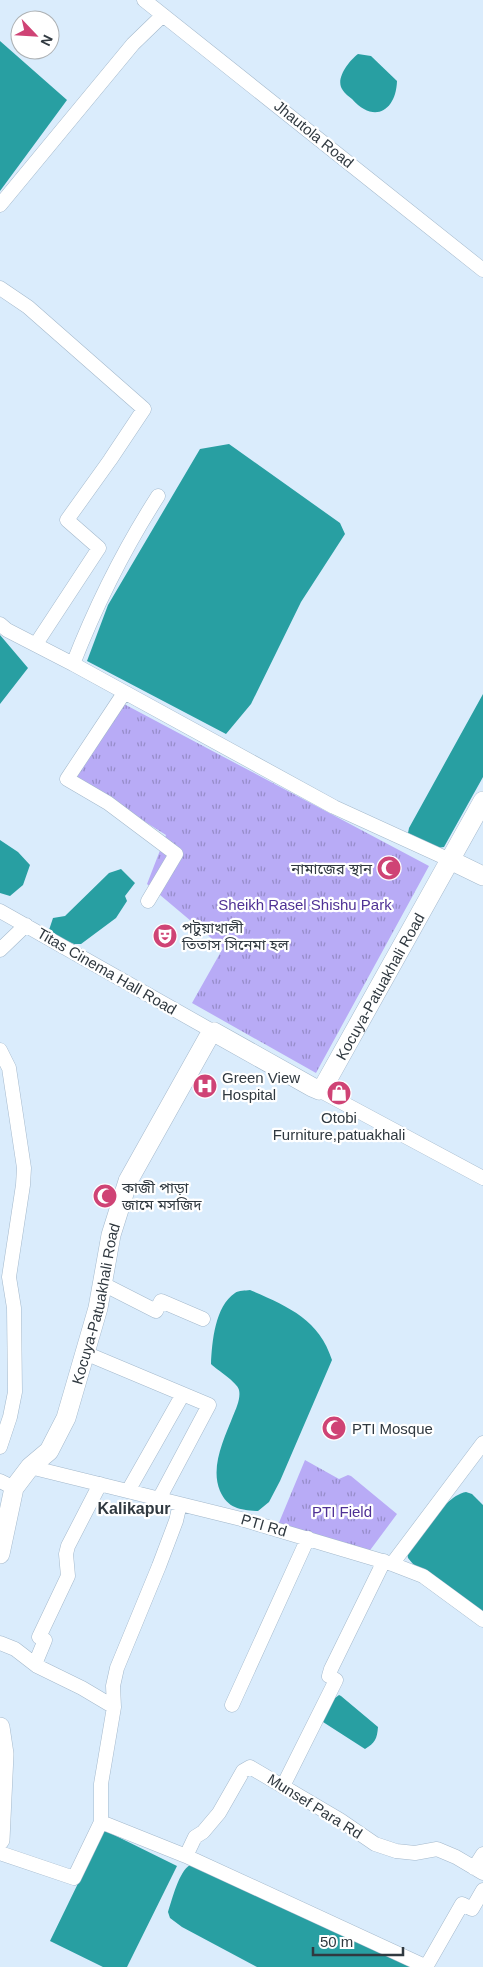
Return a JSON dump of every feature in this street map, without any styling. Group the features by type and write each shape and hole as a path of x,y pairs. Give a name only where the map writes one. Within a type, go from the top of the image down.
{"main road":[{"name":"Kocuya-Patuakhali Road","path":"319,1090 331,1075 483,800"},
{"path":"450,860 483,876"},
{"name":"Kocuya-Patuakhali Road","path":"0,1554 7,1485 49,1451 60,1433 66,1418 103,1284 111,1235 128,1181 208,1038 214,1032"},
{"path":"214,1032 319,1090"},
{"path":"0,1727 4,1754 0,1840"}],"street":[{"name":"Jhautola Road","path":"144,0 483,270"},
{"path":"0,205 133,44 163,15"},
{"path":"0,288 28,307 144,409 67,520 99,548 36,644"},
{"path":"73,664 89,622 131,539 158,496"},
{"path":"0,624 7,630 73,664 334,807 450,860"},
{"path":"124,693 67,779 108,803 176,854 148,901"},
{"name":"Titas Cinema Hall Road","path":"0,911 214,1032"},
{"path":"0,950 26,925"},
{"path":"0,1050 24,1168 9,1277 14,1308 15,1392 10,1417 0,1447"},
{"path":"319,1090 483,1178"},
{"path":"103,1284 156,1310 161,1301 203,1319"},
{"path":"85,1353 209,1405 159,1499"},
{"path":"128,1491 183,1394"},
{"path":"283,1786 336,1680 329,1676 331,1669 388,1563 483,1443"},
{"name":"PTI Rd","path":"30,1467 241,1519 388,1563 423,1576 483,1620"},
{"path":"35,1664 45,1640 40,1637 68,1576 66,1554 68,1546 100,1484"},
{"path":"0,1853 74,1878 101,1822 101,1784 114,1707 113,1686 117,1668 176,1522 180,1504"},
{"path":"232,1705 308,1538"},
{"path":"0,1643 15,1649 35,1664 114,1707"},
{"name":"Munsef Para Rd","path":"186,1856 195,1837 204,1832 219,1813 242,1771 250,1768 340,1820 375,1844 396,1851 415,1853 437,1849 479,1870"},
{"path":"101,1822 186,1856 426,1967 462,1904 472,1909 483,1890"},
{"path":"479,1870 483,1854"}],"green space":[{"name":"Sheikh Rasel Shishu Park","path":"124,704 429,866 316,1073 192,1003 223,948 147,884 166,835 75,778"},
{"name":"PTI Field","path":"305,1460 339,1479 348,1475 351,1476 397,1514 368,1553 278,1525"}],"shaded area":[{"path":"0,41 10,50 10,60 22,60 67,100 0,191"},
{"path":"358,54 371,56 397,81 393,100 382,111 368,111 360,107 341,87 340,83 343,73 351,60"},
{"path":"229,444 340,523 345,534 301,602 251,704 226,734 87,661 108,605 200,449"},
{"path":"0,635 28,668 0,704"},
{"path":"483,694 483,777 444,847 437,848 408,833 409,828"},
{"path":"0,840 18,852 30,865 23,885 10,896 0,893"},
{"path":"121,869 135,883 125,896 127,901 116,918 81,944 74,944 48,933 53,918 65,916 109,873"},
{"path":"250,1290 289,1308 310,1324 319,1334 332,1360 280,1481 269,1502 258,1511 241,1509 231,1505 223,1497 217,1482 219,1453 238,1403 239,1390 235,1383 211,1364 216,1325 223,1306 235,1293"},
{"path":"466,1492 472,1494 483,1505 483,1617 413,1564 408,1558 407,1553 441,1509 449,1501"},
{"path":"339,1695 378,1727 375,1740 365,1749 323,1722 322,1719 335,1698"},
{"path":"104,1830 177,1866 127,1967 103,1967 50,1941"},
{"path":"190,1865 426,1967 257,1967 182,1927 170,1918 168,1912 176,1886 182,1873"}],"place":[{"name":"নামাজের স্থান","path":"389,868"},
{"name":"পটুয়াখালী তিতাস সিনেমা হল","path":"165,936"},
{"name":"Green View Hospital","path":"205,1086"},
{"name":"Otobi Furniture,patuakhali","path":"339,1093"},
{"name":"কাজী পাড়া জামে মসজিদ","path":"105,1196"},
{"name":"PTI Mosque","path":"334,1428"}],"district":[{"name":"Kalikapur","path":"134,1508"}]}
